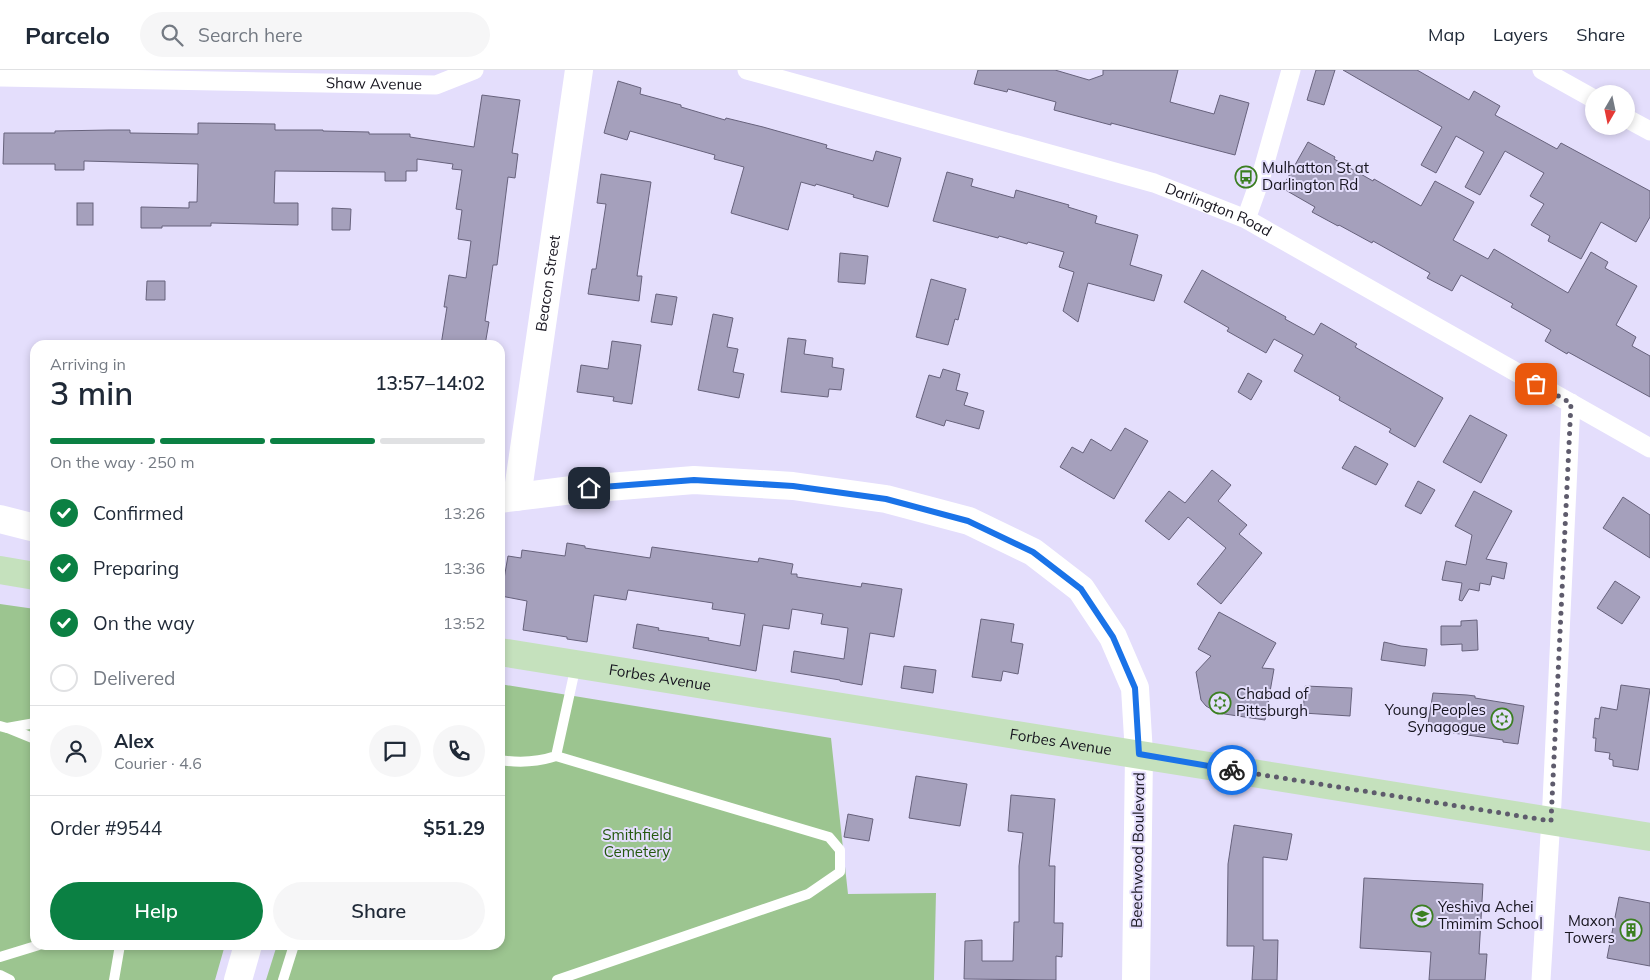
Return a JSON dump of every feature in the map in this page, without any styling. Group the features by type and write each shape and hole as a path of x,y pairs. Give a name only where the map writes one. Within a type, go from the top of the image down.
{"main road":[{"name":"Beacon Street","path":"509,498 579,70"},
{"name":"Beechwood Boulevard","path":"509,498 572,490 694,480 793,486 878,498 968,521 1033,552 1081,589 1113,637 1135,688 1139,754 1136,980"},
{"path":"0,519 30,527"},
{"path":"0,570 30,575"},
{"name":"Forbes Avenue","path":"505,653 1650,837"},
{"path":"238,980 247,950"}],"street":[{"name":"Shaw Avenue","path":"0,77 276,76 436,85 474,70"},
{"name":"Darlington Road","path":"747,70 1154,183 1246,219 1650,448"},
{"path":"1246,219 1260,180 1291,70"},
{"path":"1542,70 1585,94"},
{"path":"1635,123 1650,131"},
{"path":"1541,980 1551,821 1571,403"}],"lane":[{"path":"556,756 576,664"},
{"path":"3,727 30,724"},
{"path":"3,727 30,737"},
{"path":"505,760 526,762 544,760 556,756 829,837 840,850 840,872 808,894 557,980"},
{"path":"0,957 30,948"},
{"path":"114,980 119,950"},
{"path":"283,980 292,950"},
{"path":"0,975 10,980"}],"green space":[{"path":"0,604 30,608 30,950 224,950 215,980 0,980"},
{"name":"Smithfield Cemetery","path":"505,685 831,738 848,894 936,893 934,980 266,980 275,950 505,950"}],"building":[{"path":"978,70 1055,70 1089,80 1103,75 1103,70 1178,70 1170,102 1214,114 1220,95 1249,103 1235,155 1054,110 1056,102 1008,89 1007,92 974,84"},
{"path":"1316,70 1335,70 1324,105 1307,100"},
{"path":"1343,70 1417,70 1469,100 1474,91 1500,106 1495,115 1557,149 1561,143 1650,191 1650,217 1636,242 1601,222 1581,259 1548,241 1550,236 1531,225 1544,204 1530,196 1544,173 1505,151 1480,195 1465,187 1484,152 1456,136 1436,173 1421,165 1442,127"},
{"path":"618,81 641,88 640,94 681,105 681,107 827,145 826,148 873,161 876,151 901,158 888,207 816,184 815,186 801,182 788,230 731,213 744,167 714,159 715,155 630,131 627,140 604,133"},
{"path":"482,95 520,100 512,153 518,154 515,178 508,177 497,265 493,265 485,321 489,322 486,340 442,340 447,307 444,307 449,275 466,278 471,241 458,239 462,210 456,209 462,170 452,169 453,164 417,159 417,171 406,171 406,181 385,181 385,172 275,171 274,203 298,203 298,225 211,223 211,226 141,228 141,207 189,208 189,202 197,202 198,164 84,161 84,170 55,170 55,164 3,164 4,133 130,130 130,133 198,134 198,123 275,124 275,130 410,134 410,137 474,147"},
{"path":"1308,142 1335,157 1334,159 1421,206 1435,181 1474,202 1453,240 1488,259 1494,249 1568,293 1591,252 1608,262 1605,268 1637,286 1616,325 1636,337 1632,346 1650,356 1650,397 1545,341 1551,330 1511,307 1513,304 1461,275 1452,291 1427,278 1430,273 1373,241 1372,243 1312,212 1315,207 1282,188"},
{"path":"947,172 973,179 971,186 1014,198 1016,190 1069,205 1068,207 1097,216 1095,223 1138,235 1130,265 1162,275 1154,301 1088,283 1078,322 1063,311 1074,272 1059,267 1064,252 1028,242 1027,244 999,236 998,238 933,221"},
{"path":"601,174 651,182 637,276 642,276 639,301 588,294 592,269 596,269 606,204 597,203"},
{"path":"77,203 93,203 93,225 77,225"},
{"path":"332,208 351,209 350,230 332,230"},
{"path":"840,253 868,256 865,284 838,282"},
{"path":"1202,270 1286,317 1285,319 1314,335 1321,323 1357,344 1355,347 1443,398 1415,447 1389,432 1391,429 1339,400 1340,397 1294,371 1303,355 1274,339 1266,353 1227,331 1229,328 1184,302"},
{"path":"931,279 966,289 958,320 955,319 948,345 916,337"},
{"path":"147,281 165,281 165,300 146,300"},
{"path":"656,294 677,297 672,325 651,322"},
{"path":"713,314 733,318 727,347 738,349 733,372 744,374 739,398 698,390"},
{"path":"788,338 806,340 804,354 833,358 832,367 844,369 841,390 829,389 828,397 781,392"},
{"path":"612,341 641,345 632,404 613,401 614,397 577,392 581,365 608,369"},
{"path":"943,369 960,374 956,390 968,393 964,405 984,411 979,429 946,420 944,426 916,417 929,375 940,378"},
{"path":"1248,373 1262,381 1251,400 1238,392"},
{"path":"1470,415 1507,435 1481,483 1443,462"},
{"path":"1125,428 1148,441 1114,499 1060,467 1072,447 1083,453 1091,439 1111,451"},
{"path":"1355,446 1388,464 1376,485 1342,468"},
{"path":"1212,470 1231,485 1218,501 1247,525 1239,534 1262,553 1221,604 1197,584 1226,548 1188,517 1169,540 1145,521 1169,491 1185,503"},
{"path":"1418,481 1435,490 1421,514 1405,506"},
{"path":"1474,491 1512,511 1486,559 1507,563 1504,579 1492,576 1490,585 1480,583 1479,591 1469,589 1462,601 1459,600 1462,583 1442,580 1446,561 1466,565 1472,535 1455,526"},
{"path":"1623,497 1650,515 1650,558 1603,528"},
{"path":"567,543 585,546 585,548 650,558 652,547 758,562 759,558 793,564 791,574 797,574 797,577 861,587 862,583 902,589 894,637 870,633 862,685 791,672 794,651 844,659 848,628 821,624 823,614 792,609 789,629 763,625 756,671 633,648 637,624 740,646 745,614 712,609 713,603 628,590 626,600 594,595 587,642 523,630 527,601 505,597 505,573 508,556 521,558 522,550 565,556"},
{"path":"1615,581 1640,597 1622,624 1597,608"},
{"path":"1219,612 1276,643 1262,668 1274,669 1265,720 1218,713 1206,706 1201,700 1196,672 1211,656 1198,649"},
{"path":"981,619 1014,624 1011,642 1023,644 1018,674 1003,671 1001,681 972,677"},
{"path":"1477,620 1478,650 1462,651 1462,644 1441,645 1441,626 1461,626 1461,621"},
{"path":"1384,642 1427,649 1425,666 1381,660"},
{"path":"904,666 936,670 933,693 901,688"},
{"path":"1621,685 1650,689 1638,770 1613,766 1613,760 1609,759 1610,753 1595,751 1596,738 1593,738 1595,718 1599,719 1601,707 1617,710"},
{"path":"1305,686 1352,688 1350,716 1303,713"},
{"path":"1433,693 1475,696 1475,698 1524,706 1518,744 1453,733 1453,728 1428,724"},
{"path":"916,776 967,784 960,826 909,818"},
{"path":"1011,795 1055,799 1049,866 1055,866 1054,923 1063,923 1062,957 1056,956 1056,980 964,979 965,941 982,940 982,961 1013,961 1014,922 1019,922 1019,866 1023,833 1008,831"},
{"path":"848,814 873,819 869,841 844,837"},
{"path":"1234,825 1292,834 1287,860 1263,857 1263,940 1278,940 1277,980 1252,980 1254,946 1227,946 1228,864"},
{"name":"Yeshiva Achei Tmimim School","path":"1364,878 1483,884 1479,954 1487,954 1485,980 1429,980 1431,952 1360,948"},
{"name":"Maxon Towers","path":"1619,897 1650,903 1650,966 1607,958"}],"way so far":[{"path":"1232,770 1551,821 1571,403 1536,384"}],"place":[{"name":"Mulhatton St at Darlington Rd","path":"1246,177"},
{"name":"Chabad of Pittsburgh","path":"1220,703"},
{"name":"Young Peoples Synagogue","path":"1502,719"},
{"name":"Yeshiva Achei Tmimim School","path":"1422,916"},
{"name":"Maxon Towers","path":"1631,930"}],"route":[{"path":"589,488 694,480 793,486 886,499 968,521 1033,552 1081,589 1113,637 1135,688 1139,754 1232,770"}]}
